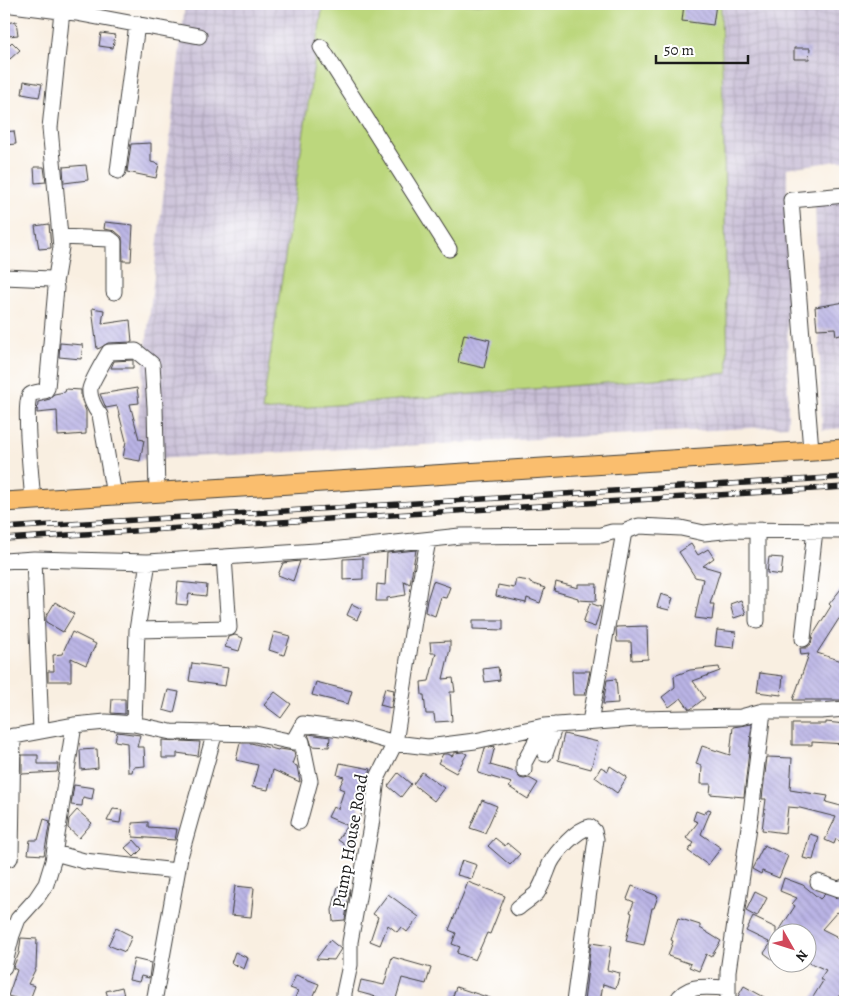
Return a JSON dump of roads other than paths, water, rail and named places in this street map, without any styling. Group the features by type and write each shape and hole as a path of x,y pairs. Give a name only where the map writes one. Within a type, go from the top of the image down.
{"main road":[{"path":"4,502 845,449"}],"street":[{"path":"4,4 62,11 199,36"},
{"path":"33,500 27,418 28,397 31,393 45,391 47,388 55,283 61,247 50,128 62,11"},
{"path":"118,171 137,24"},
{"path":"321,47 449,249"},
{"path":"810,450 791,200 845,195"},
{"path":"60,238 110,239 114,242 114,292"},
{"path":"4,277 51,279 55,283"},
{"path":"114,495 100,416 94,409 90,389 109,352 136,351 152,364 157,493"},
{"path":"4,562 34,559 148,562 331,550 460,536 601,535 612,532 624,532 639,526 681,528 704,533 732,530 845,530"},
{"path":"803,639 815,530"},
{"path":"757,531 757,620"},
{"path":"590,722 624,532"},
{"name":"Pump House Road","path":"344,1002 350,965 350,942 371,826 377,779 395,743 428,540"},
{"path":"137,630 229,628 224,557"},
{"path":"34,559 41,731"},
{"path":"134,724 137,630 148,562"},
{"path":"293,742 303,724 349,730 395,743 428,747 475,741 549,725 636,719 741,717 763,711 821,712 845,709"},
{"path":"676,1002 688,989 699,988 728,995 728,971 754,795 763,711"},
{"path":"4,860 10,858 11,854 9,737 74,725 106,722 134,724 171,732 254,734 302,742 310,781 299,822"},
{"path":"4,967 12,935 11,918 36,899 46,884 54,853 74,725"},
{"path":"545,754 549,725"},
{"path":"524,770 524,763 549,725"},
{"path":"154,1002 177,871 215,732"},
{"path":"518,908 536,894 551,862 575,834 583,828 590,827 594,831 596,839 574,1002"},
{"path":"54,853 84,861 177,871"},
{"path":"818,882 838,889 845,888"}],"railway":[{"path":"4,528 845,477"},
{"path":"4,539 845,487"}]}
